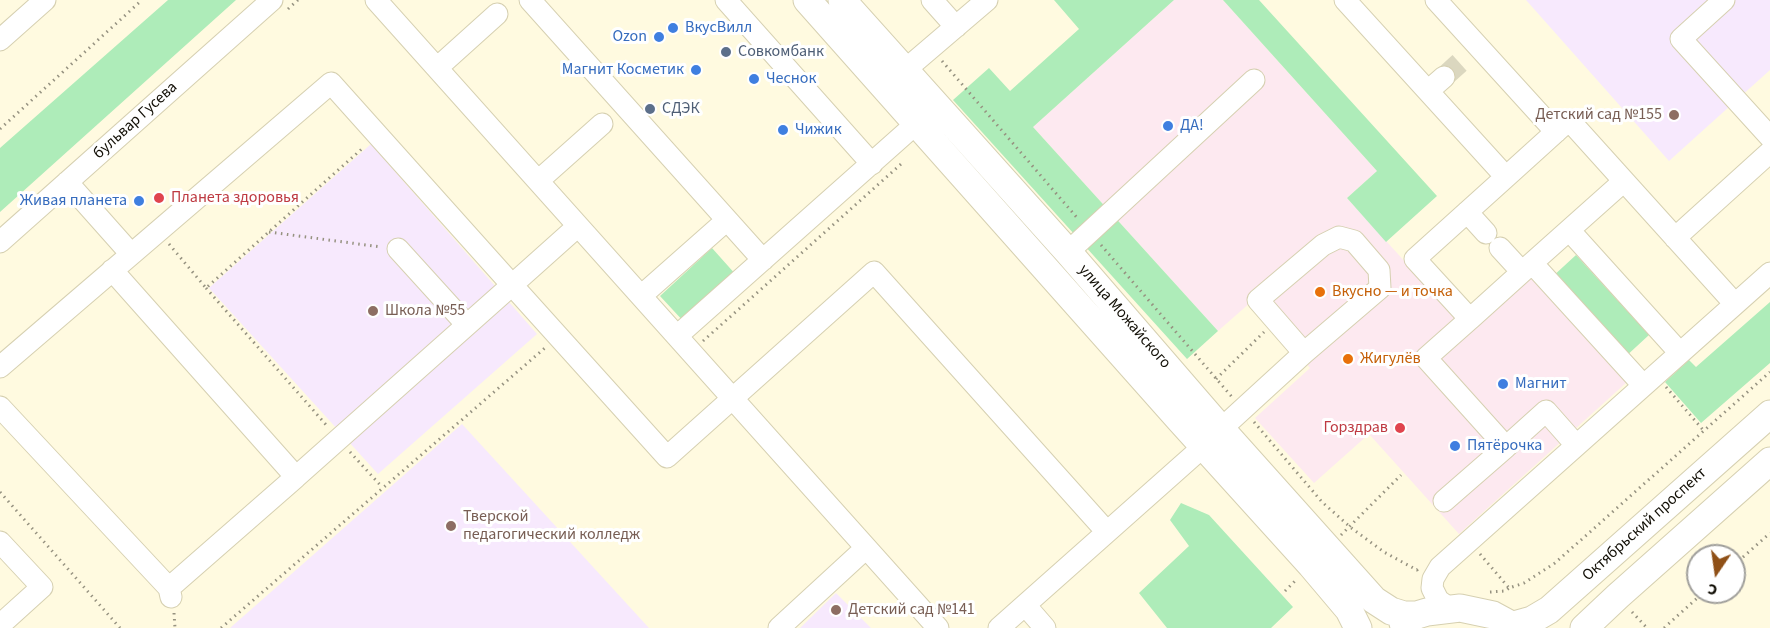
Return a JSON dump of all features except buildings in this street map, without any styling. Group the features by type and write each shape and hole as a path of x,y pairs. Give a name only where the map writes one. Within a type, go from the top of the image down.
{"main road":[{"name":"улица Можайского","path":"807,0 916,124 1212,437 1374,600 1391,611 1404,615 1406,621"},
{"name":"улица Можайского","path":"842,0 1068,252 1311,565 1349,610 1358,628"},
{"name":"Октябрьский проспект","path":"1515,627 1549,610 1770,414"},
{"path":"1584,628 1770,461"},
{"path":"1406,621 1449,608 1482,612 1504,620 1515,627"}],"street":[{"path":"0,40 21,8 45,0"},
{"path":"376,0 938,628"},
{"path":"530,0 763,260"},
{"path":"726,0 872,164"},
{"path":"932,0 956,27"},
{"path":"905,70 987,0"},
{"path":"1345,0 1506,177"},
{"path":"1436,0 1471,52 1556,132"},
{"path":"1724,0 1681,39 1770,138"},
{"name":"бульвар Гусева","path":"0,242 264,3"},
{"path":"437,68 497,14"},
{"path":"1428,91 1444,77"},
{"path":"1068,252 1254,80"},
{"path":"0,367 331,83 667,457 874,272 1107,532"},
{"path":"684,344 763,260 937,106"},
{"path":"1470,319 1415,259 1569,120 1735,304"},
{"path":"538,181 602,124"},
{"path":"1675,238 1770,152"},
{"path":"1506,447 1426,358 1624,181"},
{"path":"67,182 131,254"},
{"path":"1467,212 1493,240 1527,268 1649,380"},
{"path":"641,297 727,220"},
{"path":"0,407 170,593 296,477 578,226"},
{"path":"1569,230 1680,353"},
{"path":"999,628 1304,353 1380,288 1379,270 1354,241 1339,237 1323,245 1258,300 1304,353"},
{"path":"398,249 467,326"},
{"path":"112,270 296,477"},
{"path":"1449,608 1435,597 1425,570 1440,567 1770,273"},
{"path":"1444,501 1546,411 1576,445"},
{"path":"0,542 42,587 0,625"},
{"path":"779,628 866,548"},
{"path":"1025,605 1045,628"}],"path":[{"path":"0,129 142,0"},
{"path":"206,288 378,135"},
{"path":"684,344 901,164"},
{"path":"158,231 382,488"},
{"path":"268,232 398,249"},
{"path":"1216,379 1276,321"},
{"path":"221,628 559,336"},
{"path":"1489,592 1505,591 1524,584 1555,563 1770,372"},
{"path":"1649,380 1704,431"},
{"path":"1242,409 1322,502 1384,552 1425,570"},
{"path":"0,492 120,628"},
{"path":"1746,554 1770,533"},
{"path":"1468,541 1509,588"},
{"path":"1664,628 1691,604"}],"shaded area":[{"path":"1174,0 1223,0 1377,171 1347,198 1468,331 1530,275 1627,382 1459,534 1369,434 1314,483 1255,418 1310,368 1251,302 1218,331 1033,127"},
{"name":"Детский сад №155","path":"1526,0 1770,0 1770,70 1669,161"},
{"name":"Школа №55","path":"371,144 537,334 378,474 209,288"},
{"name":"Тверской педагогический колледж","path":"462,424 649,628 230,628"},
{"name":"Детский сад №141","path":"836,593 871,628 800,628"}],"green space":[{"path":"168,0 236,0 0,212 0,148"},
{"path":"1054,0 1174,0 1033,127 1218,331 1187,359 953,100 989,68 1010,91 1079,29"},
{"path":"1223,0 1259,0 1437,196 1386,242 1347,198 1377,171"},
{"path":"712,248 737,276 685,323 660,296"},
{"path":"1576,255 1649,335 1624,358 1551,278"},
{"path":"1770,302 1770,363 1701,423 1665,382 1689,360 1696,367"},
{"path":"1181,503 1209,515 1293,607 1271,628 1167,628 1139,593 1189,546 1170,520"}],"tunnel":[{"path":"1444,77 1465,58"}],"place":[{"name":"ВкусВилл","path":"673,28"},
{"name":"Ozon","path":"659,37"},
{"name":"Совкомбанк","path":"726,52"},
{"name":"Магнит Косметик","path":"696,70"},
{"name":"Чеснок","path":"754,79"},
{"name":"СДЭК","path":"650,109"},
{"name":"Детский сад №155","path":"1674,115"},
{"name":"ДА!","path":"1168,126"},
{"name":"Чижик","path":"783,130"},
{"name":"Планета здоровья","path":"159,198"},
{"name":"Живая планета","path":"139,201"},
{"name":"Вкусно — и точка","path":"1320,292"},
{"name":"Школа №55","path":"373,311"},
{"name":"Жигулёв","path":"1348,359"},
{"name":"Магнит","path":"1503,384"},
{"name":"Горздрав","path":"1400,428"},
{"name":"Пятёрочка","path":"1455,446"},
{"name":"Тверской педагогический колледж","path":"451,526"},
{"name":"Детский сад №141","path":"836,610"}]}
